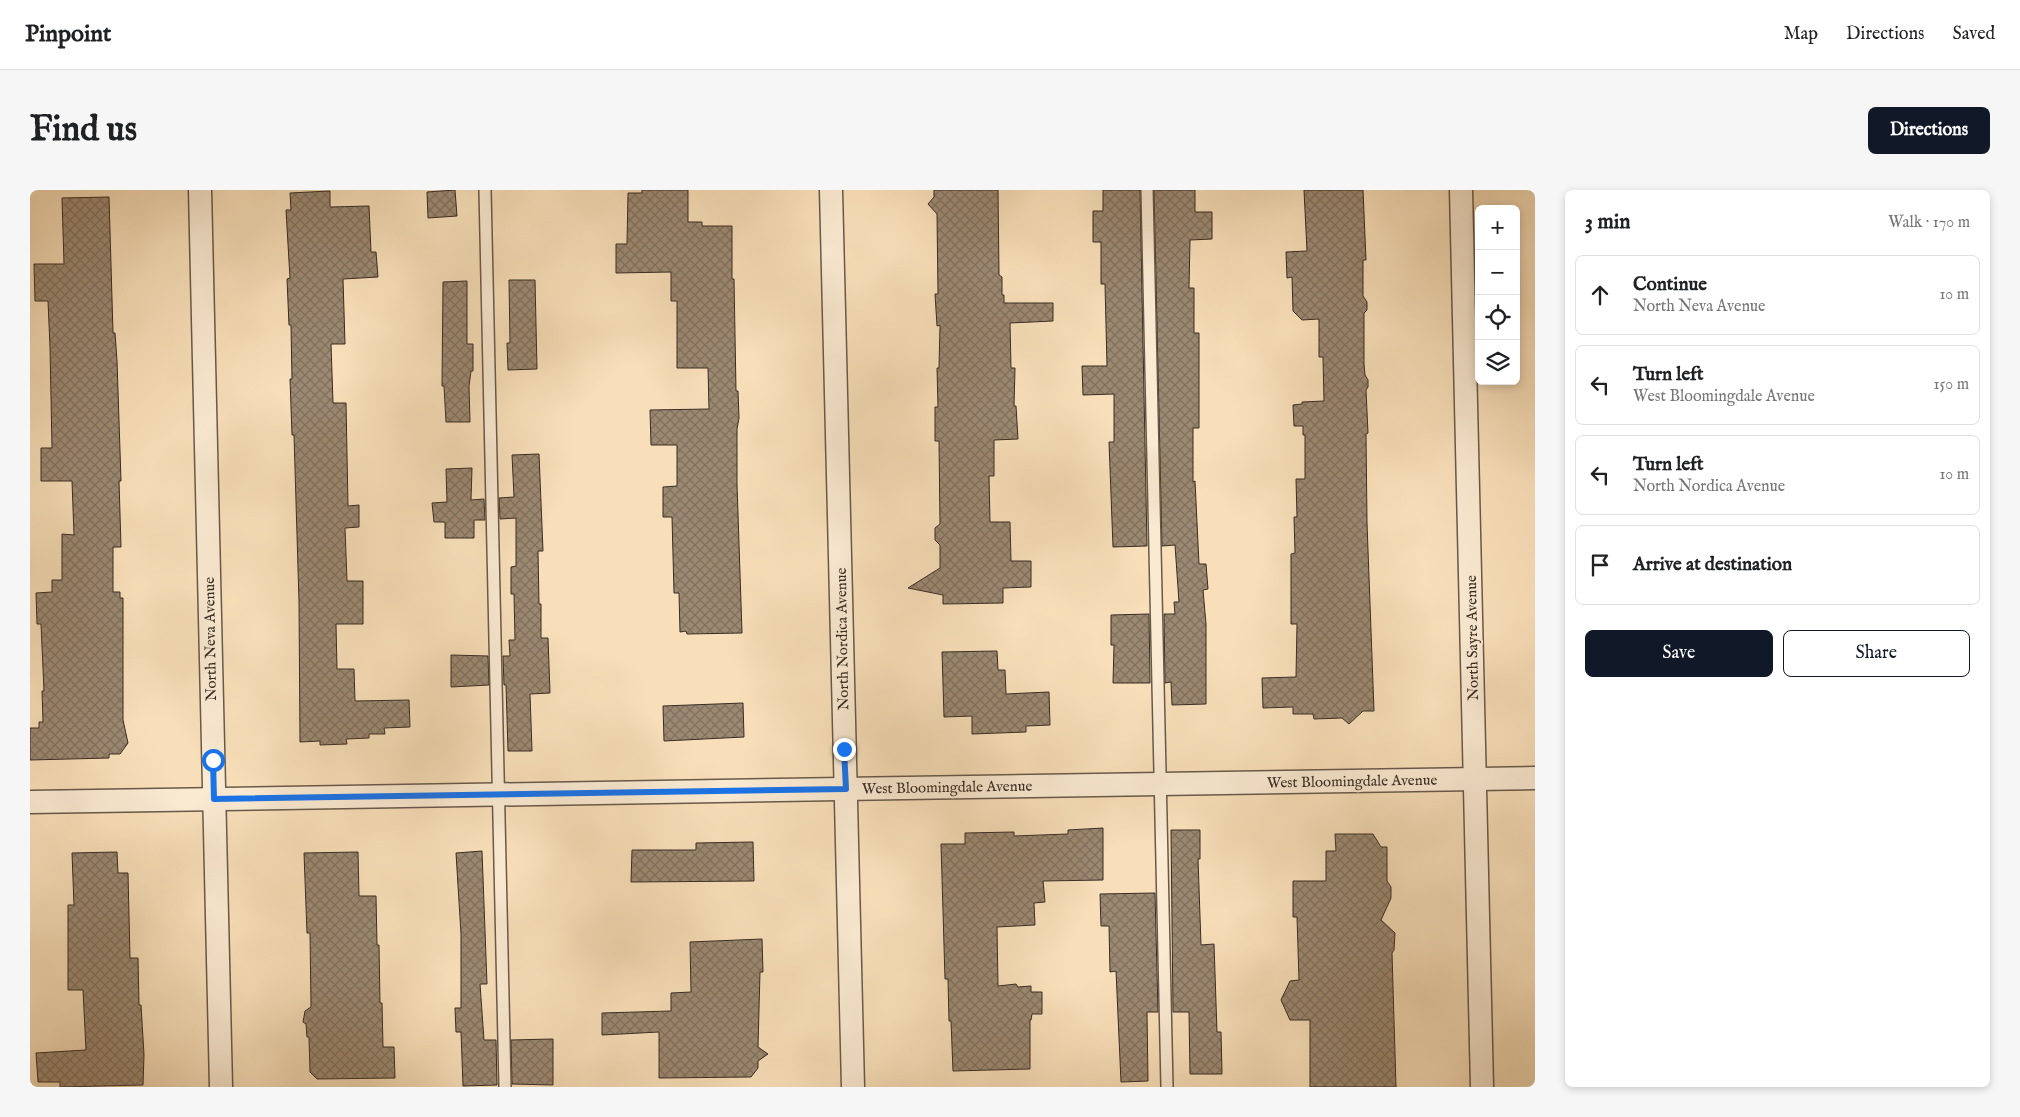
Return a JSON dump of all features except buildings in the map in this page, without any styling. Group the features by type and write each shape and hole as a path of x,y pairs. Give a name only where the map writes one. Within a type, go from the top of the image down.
{"street":[{"name":"North Neva Avenue","path":"200,190 221,1087"},
{"name":"North Nordica Avenue","path":"831,190 853,1087"},
{"name":"North Sayre Avenue","path":"1461,190 1482,1087"},
{"name":"West Bloomingdale Avenue","path":"30,802 1535,778"}],"lane":[{"path":"485,190 505,1087"},
{"path":"1147,190 1167,1087"}],"route":[{"path":"213,760 214,799 846,789 844,749"}]}
